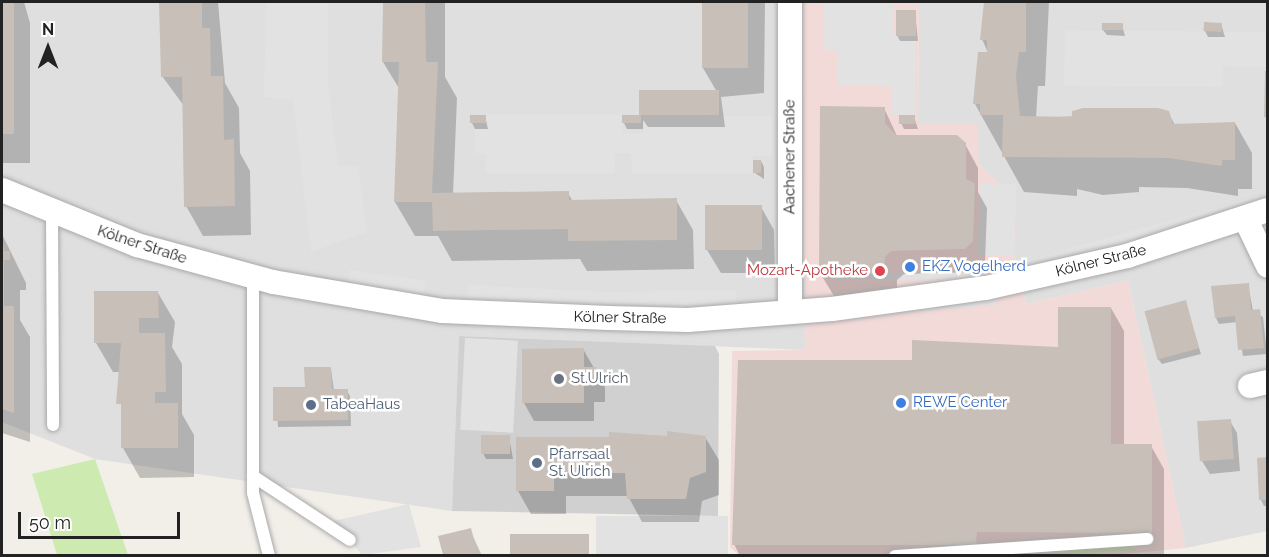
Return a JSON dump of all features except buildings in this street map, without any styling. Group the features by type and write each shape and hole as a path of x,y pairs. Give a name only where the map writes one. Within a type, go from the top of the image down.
{"street":[{"name":"Aachener Straße","path":"790,2 790,312"},
{"name":"Kölner Straße","path":"2,190 52,214 137,245 253,277 332,294 501,316 688,320 790,312 986,288 1127,256 1256,214 1268,266"}],"lane":[{"path":"52,214 53,425"},
{"path":"253,277 253,476 269,555"},
{"path":"253,476 350,540"},
{"path":"895,555 1147,538"}],"shaded area":[{"path":"2,2 803,2 805,350 459,336 452,511 95,459 2,422"},
{"path":"266,2 328,2 328,83 338,166 358,166 367,232 311,252 293,100 264,97"},
{"name":"EKZ Vogelherd","path":"803,2 919,2 918,124 977,124 979,164 1000,184 1016,184 1014,254 1026,304 1128,280 1186,548 1101,556 739,556 730,547 732,351 805,350"},
{"path":"824,2 893,2 893,35 916,36 915,115 891,115 891,86 838,85 838,51 824,50"},
{"path":"919,2 1267,2 1267,531 1186,548 1128,280 1026,304 1014,254 1016,184 1000,184 918,124"},
{"path":"1065,30 1267,32 1267,67 1223,66 1222,87 1064,86"},
{"path":"486,115 622,115 623,133 644,133 644,115 773,116 773,156 753,156 753,173 632,173 631,153 615,153 615,173 486,173 486,154 475,153 475,128 486,128"},
{"path":"980,183 1016,184 1013,256 977,255"},
{"path":"1258,196 1267,200 1120,246 1002,276 1000,268"},
{"path":"350,270 425,281 423,297 348,287"},
{"path":"832,273 977,273 977,279 832,279"},
{"path":"469,285 605,292 736,290 737,308 605,311 467,303"},
{"path":"995,294 996,305 840,319 839,308"},
{"path":"459,336 715,346 719,354 718,516 452,511"},
{"path":"465,338 518,341 513,433 460,430"},
{"path":"409,504 421,547 362,555 333,521"},
{"path":"596,516 728,516 728,555 596,555"}],"green space":[{"path":"95,459 128,555 57,555 32,474"},
{"path":"1124,544 1138,550 1031,556"}],"place":[{"name":"EKZ Vogelherd","path":"910,267"},
{"name":"Mozart-Apotheke","path":"880,271"},
{"name":"St.Ulrich","path":"559,379"},
{"name":"REWE Center","path":"901,403"},
{"name":"TabeaHaus","path":"311,405"},
{"name":"Pfarrsaal St. Ulrich","path":"537,463"}]}
